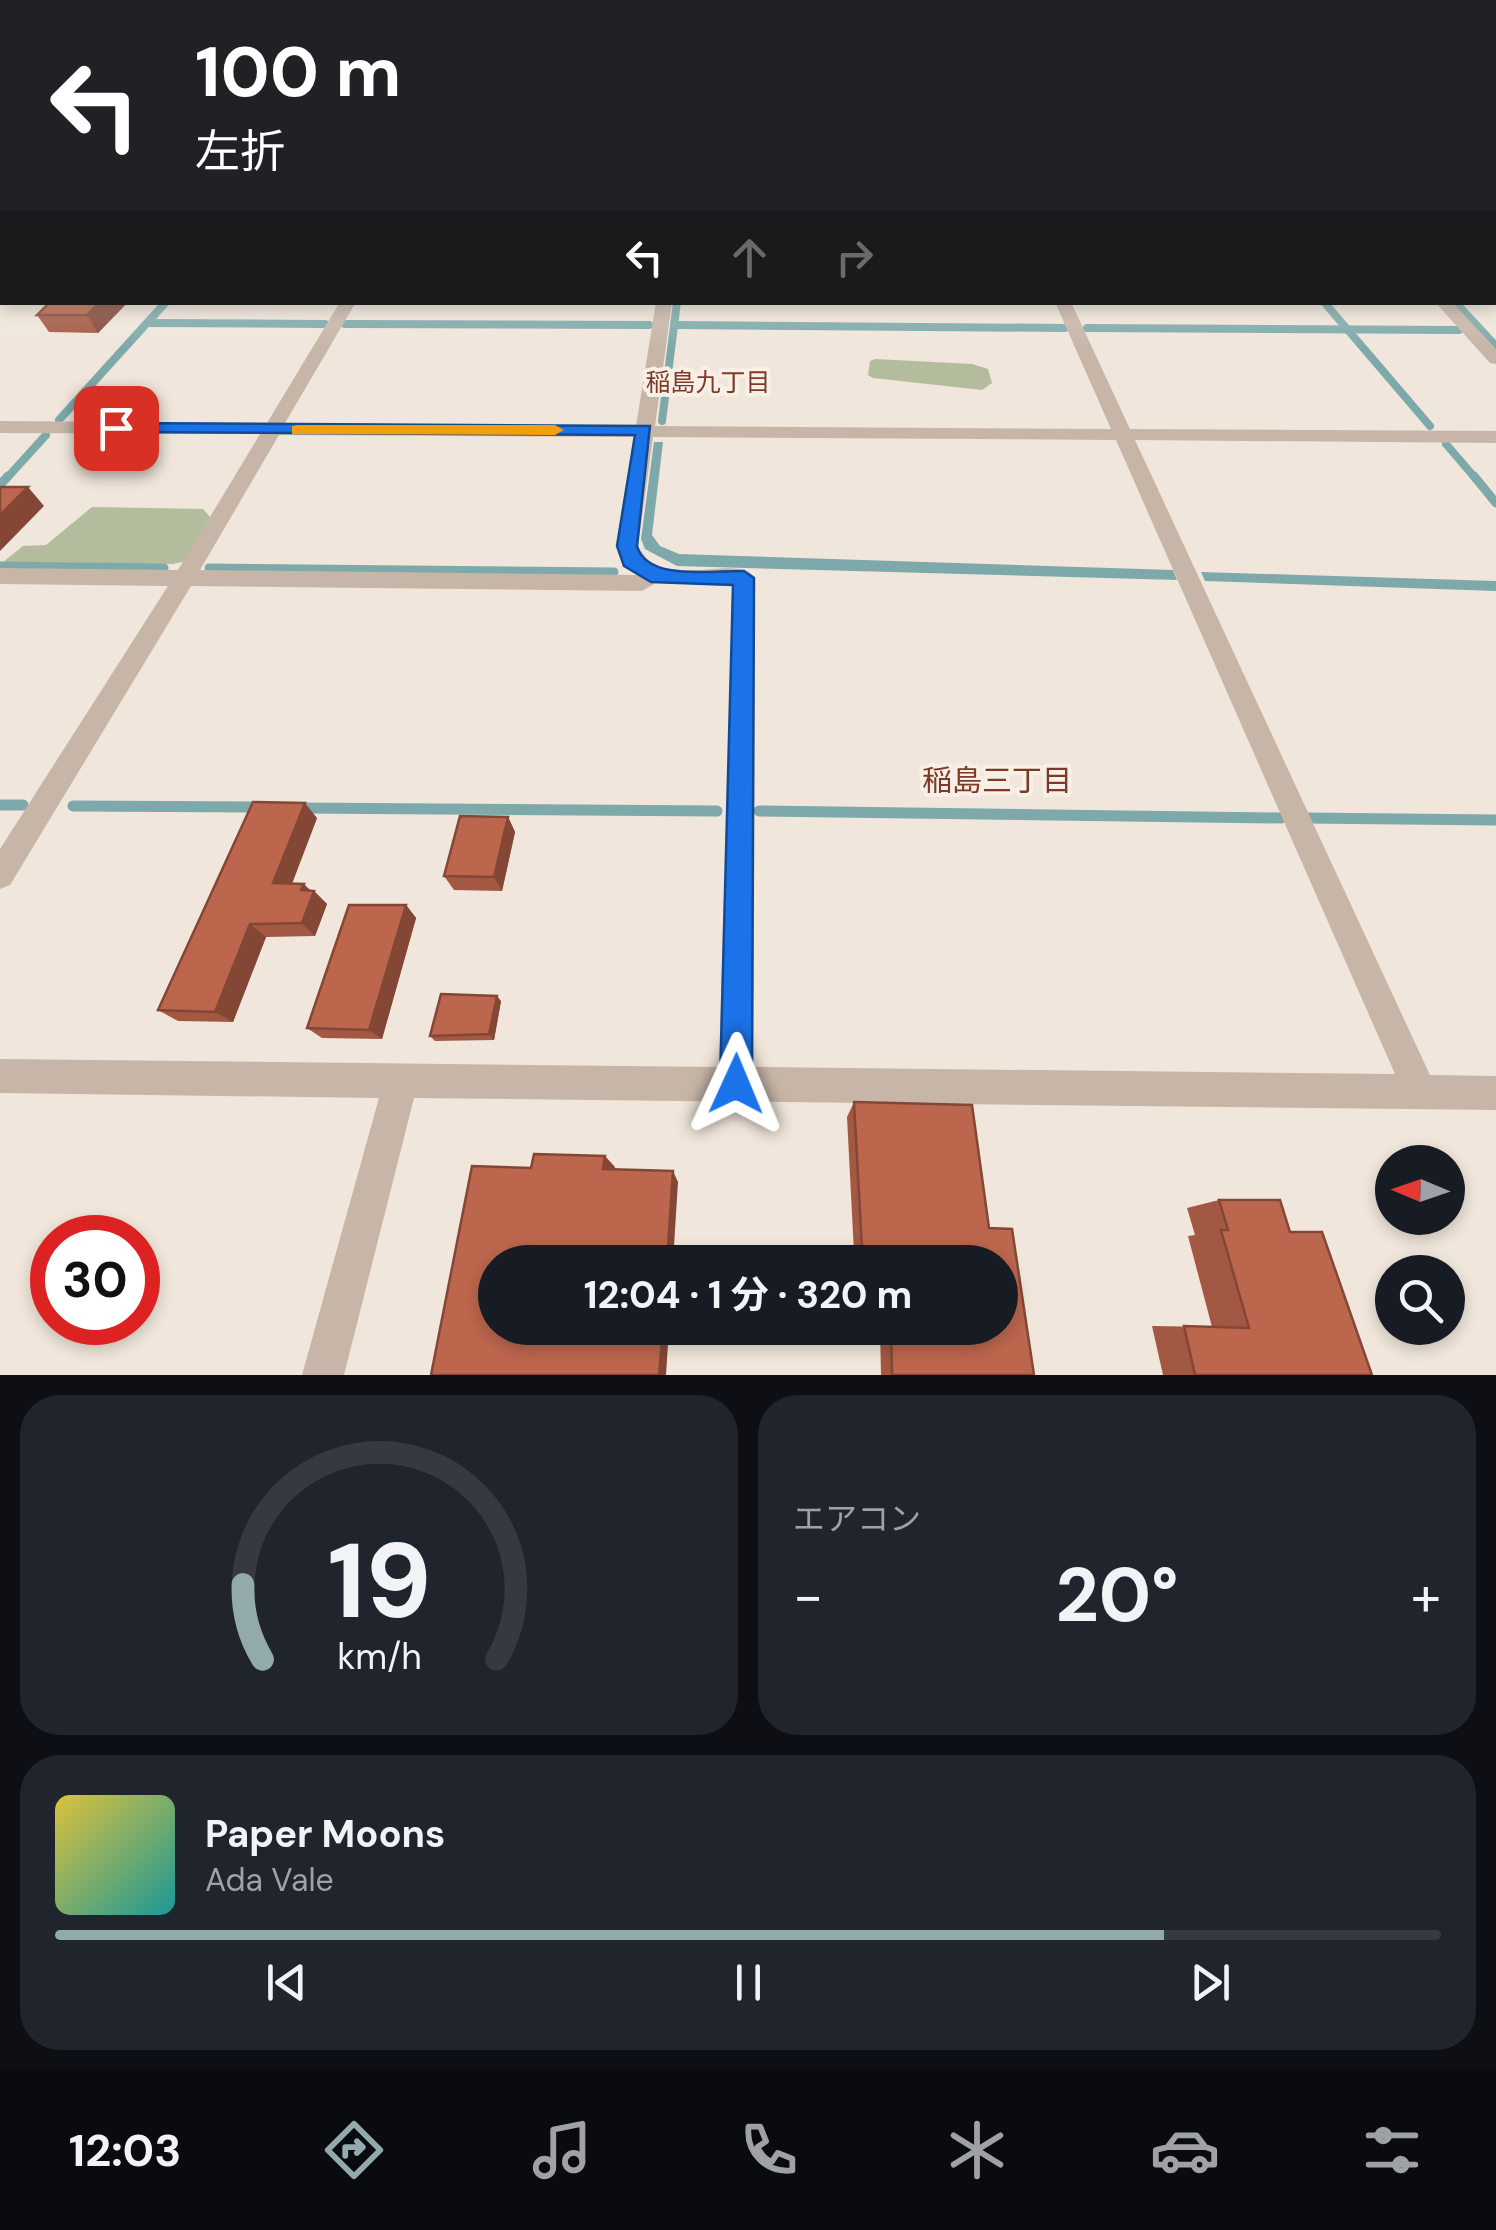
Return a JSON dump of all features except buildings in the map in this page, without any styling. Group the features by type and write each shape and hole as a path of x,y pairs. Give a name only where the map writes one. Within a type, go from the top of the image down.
{"street":[{"path":"0,876 185,577 346,305"},
{"path":"664,305 627,546 631,562 651,575 744,578 736,1084"},
{"path":"1063,305 1420,1092"},
{"path":"1445,305 1496,359"},
{"path":"0,428 1496,436"},
{"path":"0,576 642,583 651,575"},
{"path":"0,1076 1496,1093"},
{"path":"323,1375 401,1080"}],"green space":[{"path":"870,361 972,364 988,369 992,383 982,390 873,378 868,375"},
{"path":"92,507 203,509 213,520 186,561 173,564 3,562 23,546 46,545"}],"water":[{"path":"654,442 663,442 652,535 660,546 679,554 1173,570 1177,580 677,566 645,549 641,539"},
{"path":"1201,572 1496,581 1496,591 1205,581"}],"waterway":[{"path":"59,420 163,305"},
{"path":"674,325 677,305"},
{"path":"1327,305 1347,329"},
{"path":"1458,305 1496,346"},
{"path":"148,323 325,324"},
{"path":"345,324 649,325"},
{"path":"662,421 674,325"},
{"path":"674,325 1065,328"},
{"path":"1087,328 1347,329"},
{"path":"1347,329 1459,330"},
{"path":"1347,329 1430,426"},
{"path":"6,479 46,435"},
{"path":"1446,444 1476,479"},
{"path":"0,485 8,476"},
{"path":"1474,476 1496,503"},
{"path":"0,566 164,568"},
{"path":"209,568 614,572"},
{"path":"0,805 23,805"},
{"path":"73,806 262,807"},
{"path":"299,808 717,811"},
{"path":"759,811 1281,818"},
{"path":"1305,818 1496,820"}],"slow traffic":[{"path":"298,430 555,430"}],"district":[{"name":"稲島九丁目","path":"708,382"},
{"name":"稲島三丁目","path":"997,781"}],"route":[{"path":"116,428 644,430 627,546 631,562 651,575 744,578 736,1084"}]}
